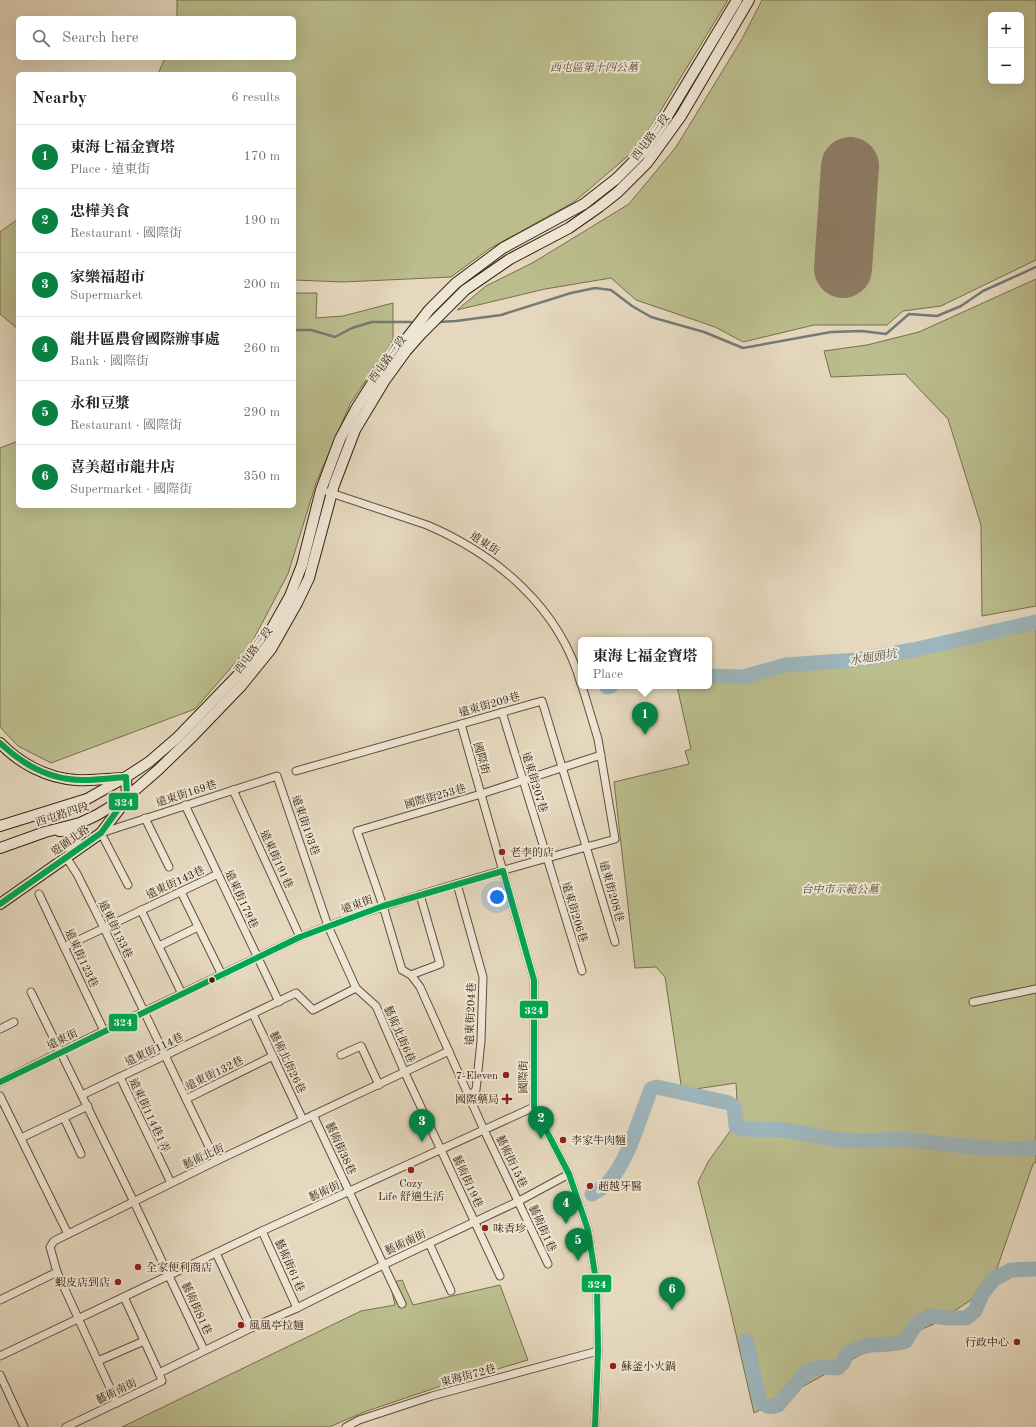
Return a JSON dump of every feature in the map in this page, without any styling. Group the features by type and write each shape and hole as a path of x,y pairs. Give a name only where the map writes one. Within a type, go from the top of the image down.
{"street":[{"name":"西屯路三段","path":"126,777 150,762 178,737 262,648 290,596 302,565 326,492 340,439 356,409 375,379 429,310 456,283 503,248 584,204 616,179 644,152 662,125 737,0"},
{"name":"西屯路三段","path":"128,797 191,738 241,686 271,649 297,603 309,578 326,492 355,430 385,380 406,352 436,318 465,290 510,259 569,228 618,192 647,163 681,116 749,0"},
{"name":"遠東街","path":"326,492 427,525 471,547 499,566 523,587 554,626 571,654 578,676"},
{"name":"遠東街","path":"0,1082 300,937 383,906 615,839 598,738 582,689"},
{"name":"遠東街209巷","path":"296,771 542,701 587,847"},
{"name":"遠東街207巷","path":"502,712 547,858"},
{"name":"國際街","path":"461,724 534,980 534,1107 569,1174 588,1230 598,1288 598,1351 595,1427"},
{"path":"0,743 17,758 32,768 60,778 77,780 126,777 128,797"},
{"name":"國際街253巷","path":"383,906 357,831 481,794 601,755"},
{"name":"遠東街193巷","path":"233,790 277,776 328,926"},
{"name":"西屯路四段","path":"0,826 87,799 126,777"},
{"name":"遠東街169巷","path":"101,833 233,790"},
{"name":"遠東街191巷","path":"233,790 300,937"},
{"name":"西屯路四段","path":"0,848 85,820 97,815 128,797"},
{"name":"遊園北路","path":"0,904 101,833 128,797"},
{"name":"遠東街179巷","path":"186,805 279,1002"},
{"path":"145,818 169,867"},
{"path":"45,832 70,832 76,836 77,843 66,857"},
{"path":"101,833 128,885"},
{"name":"遠東街208巷","path":"587,847 615,942"},
{"name":"遠東街133巷","path":"66,857 77,874 144,1012"},
{"name":"遠東街206巷","path":"547,858 582,971"},
{"name":"遠東街143巷","path":"64,947 218,874"},
{"name":"遠東街204巷","path":"456,884 483,978 481,1041 476,1090 469,1096"},
{"path":"181,892 222,975"},
{"name":"遠東街123巷","path":"39,894 104,1031"},
{"path":"383,906 402,970 411,975 440,964 420,895"},
{"name":"遠東街143巷","path":"141,910 182,994"},
{"path":"328,926 356,988"},
{"path":"159,946 198,928"},
{"name":"藝術街15巷","path":"411,975 420,987 484,1130 519,1201"},
{"name":"遠東街114巷","path":"82,1095 296,993 313,1010 356,988"},
{"name":"藝術北街6巷","path":"356,988 376,1006 441,1150"},
{"path":"973,1002 1036,989"},
{"path":"31,992 82,1095"},
{"name":"遠東街132巷","path":"144,1012 186,1099 273,1056"},
{"name":"藝術北街26巷","path":"252,1014 303,1120"},
{"path":"0,1029 14,1022"},
{"path":"341,1055 361,1046 379,1085"},
{"name":"藝術北街","path":"57,1272 50,1247 54,1241 216,1161 449,1051"},
{"name":"遠東街114巷1弄","path":"120,1077 171,1183"},
{"name":"藝術街81巷","path":"82,1095 204,1350"},
{"path":"0,1096 68,1234"},
{"path":"186,1099 216,1161"},
{"path":"21,1138 88,1106"},
{"name":"藝術街","path":"0,1356 262,1231 534,1107"},
{"name":"藝術街38巷","path":"314,1115 402,1304"},
{"path":"64,1118 81,1154"},
{"name":"藝術街19巷","path":"441,1150 500,1276"},
{"name":"藝術南街","path":"66,1427 162,1381 159,1373 204,1350 297,1308 383,1265 519,1201 569,1174"},
{"name":"藝術街1巷","path":"519,1201 548,1264"},
{"name":"藝術街61巷","path":"262,1231 297,1308"},
{"path":"429,1244 451,1291"},
{"path":"216,1253 250,1328"},
{"path":"0,1300 57,1272 117,1403"},
{"path":"124,1297 159,1373"},
{"path":"98,1362 144,1341"},
{"name":"東海街72巷","path":"346,1427 359,1420 432,1396 598,1351"},
{"path":"0,1375 24,1427"}],"green space":[{"name":"西屯區第十四公墓","path":"177,0 728,0 635,150 574,202 489,249 451,277 343,282 296,280 296,72 159,72 164,60 296,60 296,16 177,16"},
{"path":"762,0 1036,0 1036,260 941,306 903,311 887,325 814,325 743,342 715,327 636,300 611,278 545,289 457,310 486,286 534,262 629,204 676,147 742,39"},
{"path":"16,220 16,327 0,314 0,232"},
{"path":"1036,279 1036,606 982,616 981,525 948,419 905,374 831,377 824,351 867,345 919,332"},
{"path":"296,293 317,293 316,318 343,316 393,303 393,340 350,404 316,483 288,574 250,646 195,709 51,763 18,746 0,727 0,448 16,442 16,508 296,508"},
{"name":"台中市示範公墓","path":"1036,623 1036,1162 1033,1164 995,1274 971,1300 934,1324 864,1353 754,1413 730,1308 698,1182 708,1162 738,1120 736,1083 682,1091 665,977 656,967 635,968 614,782 689,764 685,751 691,749 678,689 712,689 712,678 744,680 787,667 857,663 914,653"},
{"path":"402,1280 413,1305 500,1285 528,1360 444,1385 367,1411 329,1427 122,1427 361,1311 395,1305 390,1283"}],"waterway":[{"path":"439,322 501,315 571,293 595,288 611,290 632,306 651,317 704,332 743,348 831,332 862,331 886,334 909,314 937,316 961,306 983,291 1036,267"},
{"path":"296,330 311,330 335,337 352,328 372,322 411,322"},
{"name":"水堀頭坑","path":"712,676 743,677 786,665 856,660 913,650 1036,622"},
{"path":"592,1194 604,1187 615,1174 633,1139 651,1089 657,1087 729,1103 734,1107 736,1126 743,1129 784,1130 839,1140 869,1141 899,1139 982,1148 1016,1149 1036,1147"},
{"path":"746,1341 760,1401 764,1405 770,1407 775,1406 778,1405 806,1372 820,1367 838,1368 843,1363 847,1353 862,1347 906,1341 912,1330 919,1322 930,1316 966,1318 975,1311 982,1294 994,1279 1011,1270 1036,1269"}],"runway":[{"path":"843,269 850,166"}],"transit line":[{"name":"324","path":"0,743 18,758 38,770 60,777 83,780 126,777 127,797 101,833 0,904"},
{"name":"324","path":"503,871 534,980 534,1107 569,1174 588,1230 597,1287 598,1351 595,1427"},
{"name":"324","path":"0,1082 300,937 383,906 503,871"}],"place":[{"name":"東海七福金寶塔","path":"645,735"},
{"name":"老李的店","path":"502,852"},
{"name":"7-Eleven","path":"506,1075"},
{"name":"國際藥局","path":"507,1099"},
{"name":"忠樺美食","path":"541,1139"},
{"name":"李家牛肉麵","path":"563,1140"},
{"name":"家樂福超市","path":"422,1142"},
{"name":"Cozy Life 舒適生活","path":"411,1170"},
{"name":"超越牙醫","path":"590,1186"},
{"name":"龍井區農會國際辦事處","path":"566,1224"},
{"name":"味香珍","path":"485,1228"},
{"name":"永和豆漿","path":"578,1261"},
{"name":"全家便利商店","path":"138,1267"},
{"name":"蝦皮店到店","path":"118,1282"},
{"name":"喜美超市龍井店","path":"672,1310"},
{"name":"風風亭拉麵","path":"241,1325"},
{"name":"行政中心","path":"1017,1342"},
{"name":"蘇釜小火鍋","path":"613,1366"}]}
